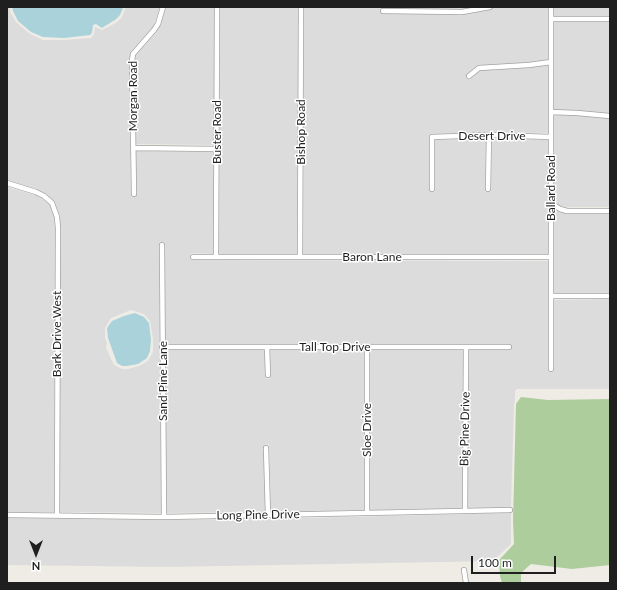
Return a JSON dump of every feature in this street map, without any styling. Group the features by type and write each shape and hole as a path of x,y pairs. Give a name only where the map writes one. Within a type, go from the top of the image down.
{"street":[{"name":"Morgan Road","path":"134,194 133,54 158,24 163,7"},
{"name":"Buster Road","path":"216,257 217,7"},
{"name":"Bishop Road","path":"300,257 302,7"},
{"path":"383,11 462,12 490,7"},
{"name":"Ballard Road","path":"551,7 551,369"},
{"path":"551,19 610,19"},
{"path":"469,76 479,68 551,62"},
{"path":"551,112 610,116"},
{"path":"488,189 489,136"},
{"name":"Desert Drive","path":"432,189 432,137 551,136"},
{"path":"133,148 217,149"},
{"name":"Bark Drive West","path":"7,183 44,196 52,203 57,217 57,516"},
{"path":"552,200 554,205 567,211 610,211"},
{"name":"Sand Pine Lane","path":"162,245 164,516"},
{"name":"Baron Lane","path":"193,257 551,257"},
{"path":"551,296 610,296"},
{"name":"Tall Top Drive","path":"162,347 508,347"},
{"path":"267,347 268,375"},
{"name":"Sloe Drive","path":"367,347 367,513"},
{"name":"Big Pine Drive","path":"465,511 466,347"},
{"path":"266,448 268,515"},
{"name":"Long Pine Drive","path":"7,515 268,515 510,510"},
{"path":"464,570 466,583"}],"shaded area":[{"path":"7,7 10,7 10,12 16,22 30,34 43,40 64,40 91,38 94,34 95,27 102,30 116,23 122,17 126,7 160,7 152,28 131,51 129,61 131,197 136,197 136,151 214,152 214,254 190,253 190,260 548,261 548,372 554,372 554,300 610,299 610,389 517,389 515,391 514,404 511,507 467,508 469,350 511,350 511,344 165,344 165,242 159,242 161,513 60,512 60,216 55,202 45,193 7,180","holes":["131,310 144,314 150,321 153,339 153,352 148,361 139,366 122,369 114,365 106,348 107,343 105,338 105,328 111,318"]},
{"path":"166,7 214,7 214,145 136,144 136,55 156,33 160,26"},
{"path":"220,7 299,7 297,254 219,254"},
{"path":"304,7 548,7 548,133 486,132 429,134 430,192 435,192 435,140 486,139 485,192 491,192 492,139 548,140 548,254 303,254"},
{"path":"554,7 610,7 610,207 567,207 556,203 554,199"},
{"path":"7,187 35,195 42,199 50,205 54,217 54,512 7,512"},
{"path":"554,209 567,214 610,214 610,293 554,293"},
{"path":"165,350 265,350 266,379 271,378 270,350 364,350 364,510 271,512 269,444 264,445 266,512 166,513"},
{"path":"370,350 463,350 462,508 370,510"},
{"path":"511,513 511,544 497,557 496,561 168,567 7,565 7,518 161,520 266,519"}],"green space":[{"path":"521,397 548,400 610,399 610,565 572,569 531,564 521,573 521,583 502,583 499,560 514,544 513,521 516,404"}],"water":[{"path":"12,7 123,8 120,15 115,20 102,28 96,24 93,25 92,33 90,35 64,38 43,37 31,32 18,21"},
{"path":"135,313 144,317 149,323 151,339 150,351 147,358 138,364 122,366 117,363 108,338 107,328 112,321"}]}
